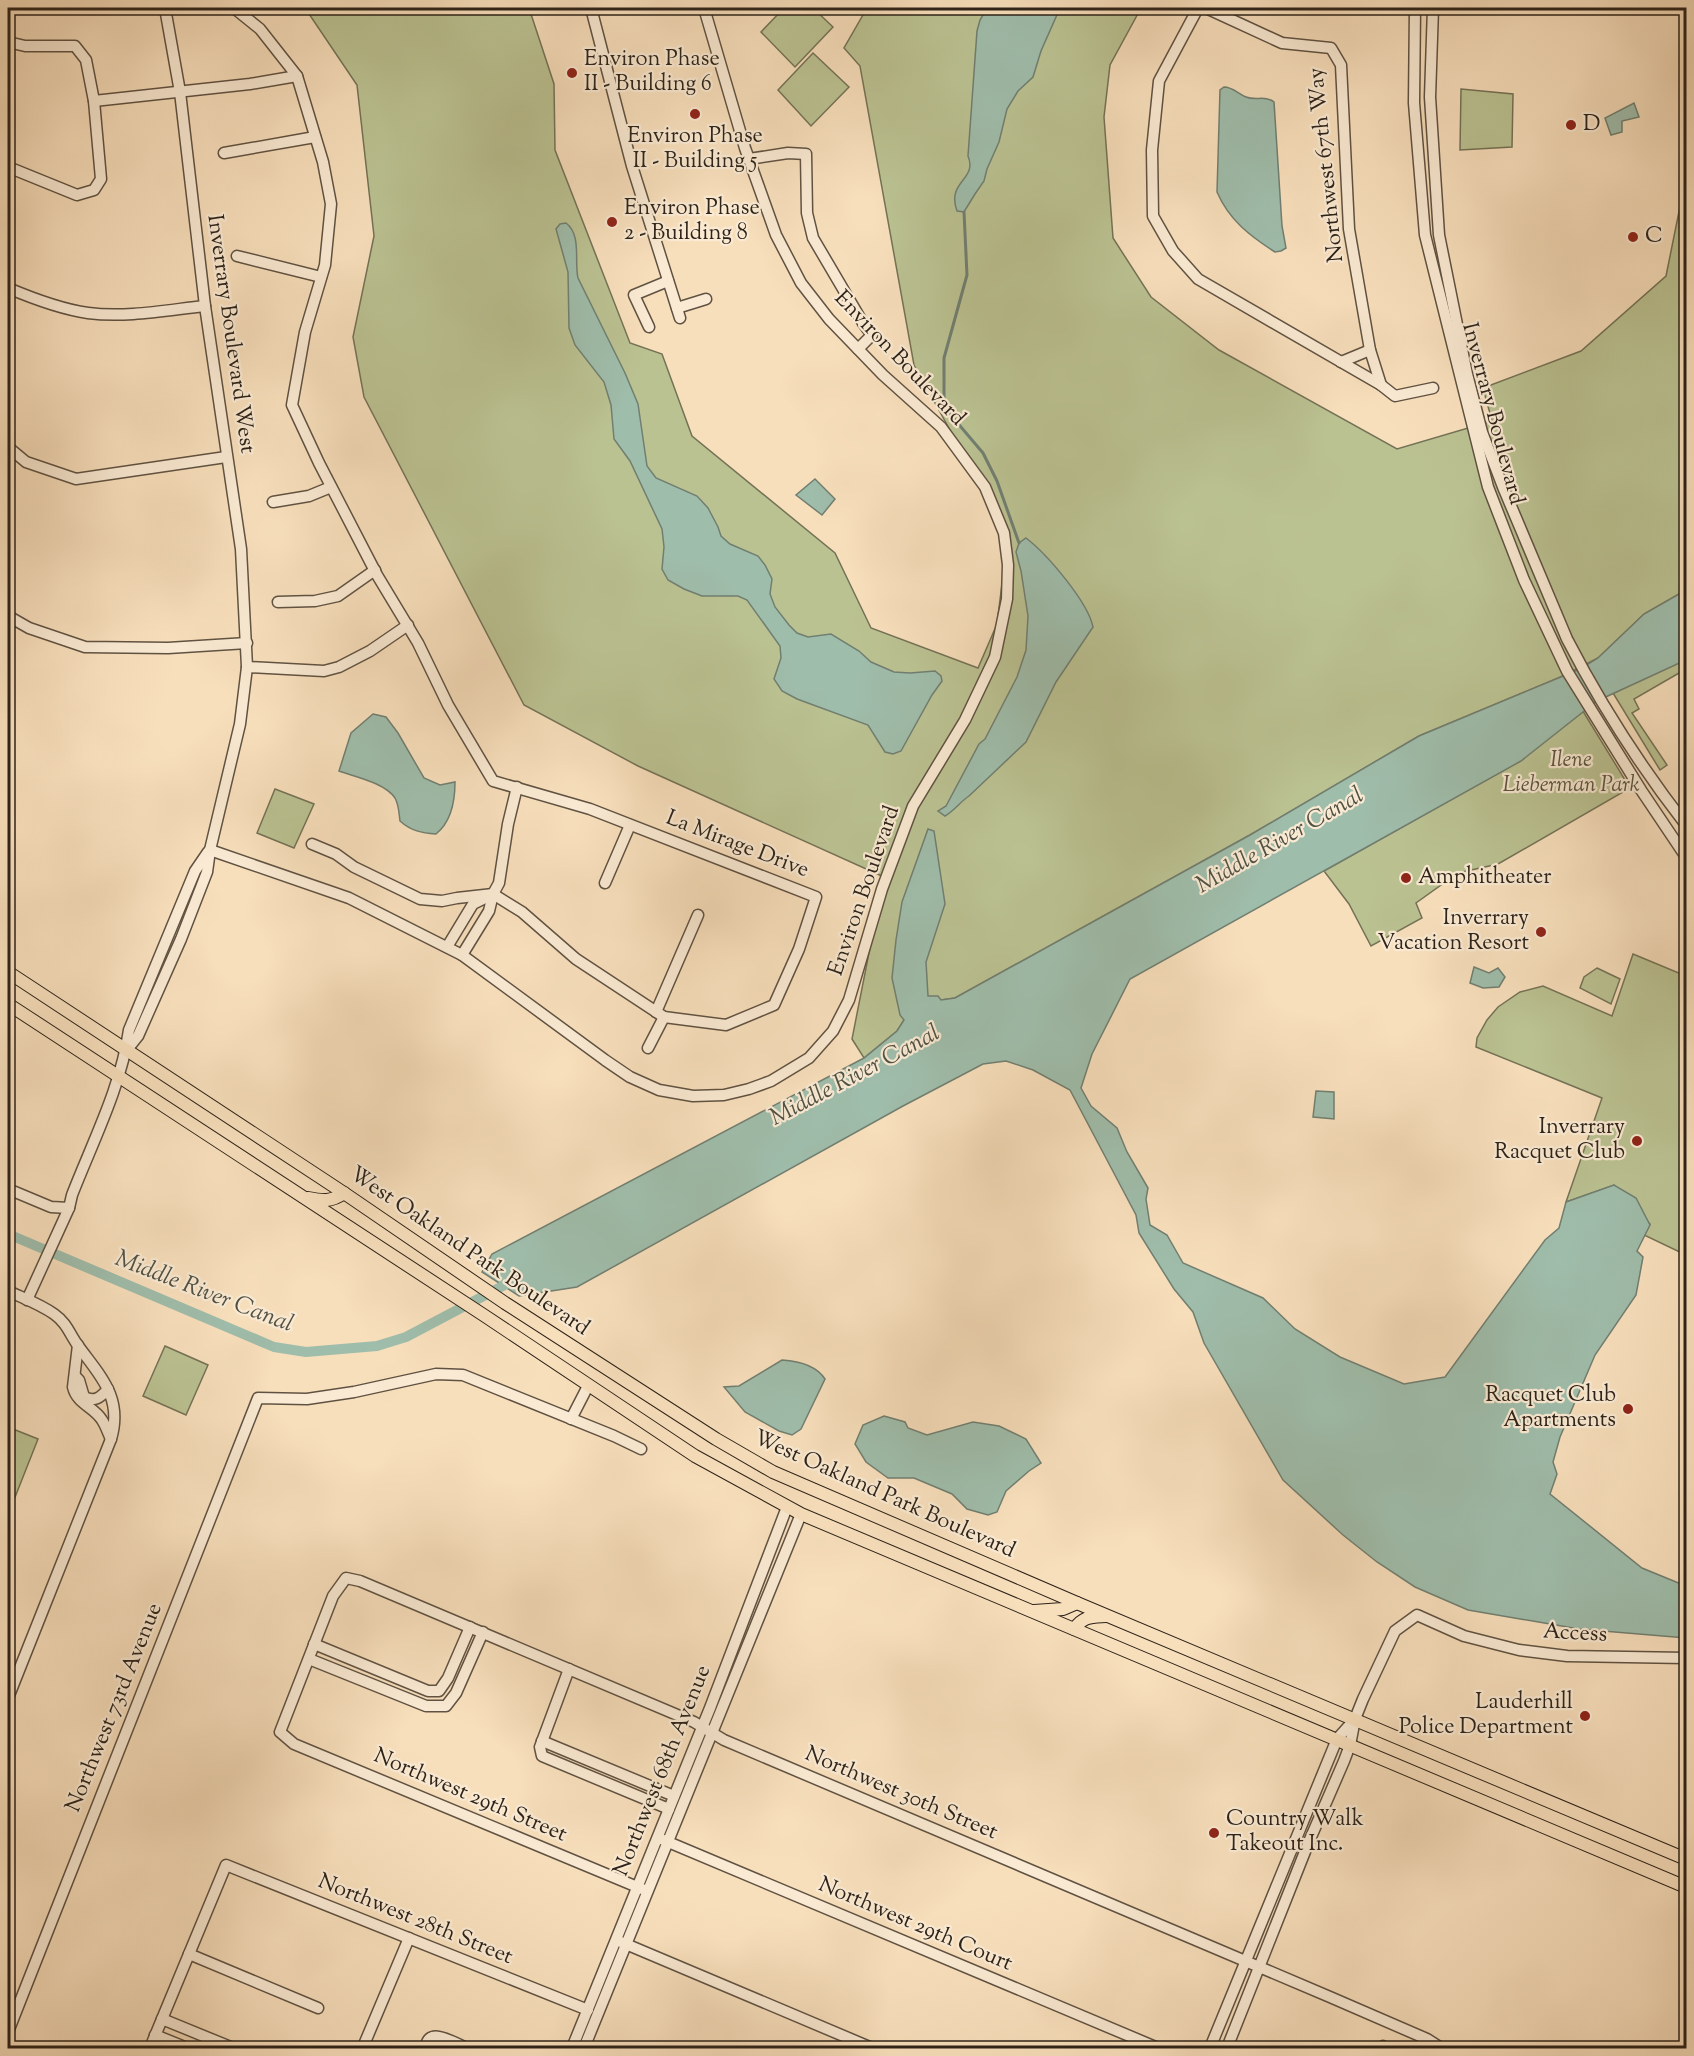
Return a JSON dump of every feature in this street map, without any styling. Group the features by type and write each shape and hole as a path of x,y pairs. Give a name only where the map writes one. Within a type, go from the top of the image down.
{"main road":[{"name":"West Oakland Park Boulevard","path":"8,972 344,1193 505,1304 716,1439 773,1472 1107,1616 1686,1859"},
{"name":"West Oakland Park Boulevard","path":"8,1004 485,1316 694,1456 787,1507 1686,1887"},
{"path":"301,1196 321,1201 333,1200 344,1193"},
{"path":"1033,1611 1063,1609 1077,1603"},
{"path":"1074,1629 1081,1620 1107,1616"}],"street":[{"name":"Inverrary Boulevard West","path":"27,1300 69,1208 72,1195 119,1077 129,1030 195,871 210,850 240,724 247,667 241,549 226,457 180,92 165,8"},
{"path":"234,8 260,29 297,76 323,162 331,204 325,265 305,332 292,405 331,487 375,570 408,625 448,705 493,781 517,787 507,824 499,883 493,894 489,911 462,955"},
{"path":"591,8 632,166 678,313 706,299"},
{"name":"Environ Boulevard","path":"210,850 349,898 462,955 613,1066 630,1077 660,1090 693,1096 724,1095 749,1089 771,1081 809,1058 832,1031 849,1000 882,889 913,806 966,720 995,657 1007,599 1008,565 1004,533 985,487 941,427 883,375 829,319 801,283 776,235 749,159 705,8"},
{"path":"1198,8 1159,81 1152,150 1153,216 1173,250 1198,279 1381,385 1395,396 1433,388"},
{"name":"Northwest 67th Way","path":"1206,8 1282,44 1331,48 1341,65 1349,229 1370,350 1381,385"},
{"name":"Inverrary Boulevard","path":"1415,8 1414,103 1425,236 1488,487 1524,580 1567,671 1686,857"},
{"name":"Inverrary Boulevard","path":"1433,8 1430,97 1439,235 1467,374 1482,432 1567,639 1599,700 1662,794 1686,825"},
{"path":"8,42 25,46 75,46 86,60 94,100 101,178 94,190 77,195 8,167"},
{"path":"94,100 180,92 297,76"},
{"path":"224,153 315,137"},
{"name":"Environ Boulevard","path":"749,159 788,153 807,154 807,213 813,238 862,323 872,335 858,349"},
{"name":"Inverrary Boulevard West","path":"237,256 321,277"},
{"path":"649,327 634,295 668,281"},
{"path":"8,288 47,304 89,313 124,314 206,306"},
{"path":"1341,362 1370,350"},
{"path":"8,447 26,462 76,479 226,457"},
{"path":"273,502 309,496 331,487"},
{"path":"278,602 315,601 338,596 375,570"},
{"path":"8,616 29,628 85,646 154,648 247,643"},
{"path":"247,667 324,671 339,667 370,651 408,625"},
{"name":"La Mirage Drive","path":"493,894 522,912 576,959 660,1015 726,1025 774,1005 799,949 816,897 590,809 517,787"},
{"name":"La Mirage Drive","path":"605,883 630,825"},
{"path":"312,844 336,854 354,867 420,899 442,901 493,894"},
{"path":"447,947 473,904 493,894"},
{"path":"648,1048 698,915"},
{"path":"8,1189 51,1207 69,1208"},
{"path":"8,1291 54,1314 66,1325 101,1375 113,1398 115,1414 111,1439 8,1698"},
{"path":"78,1345 74,1394 102,1420 111,1439"},
{"name":"Northwest 73rd Avenue","path":"8,2032 258,1398 307,1399 447,1373 464,1375 571,1419"},
{"path":"75,1376 80,1380 84,1397 91,1400 100,1398 108,1389"},
{"path":"588,1386 571,1419 641,1449"},
{"name":"Northwest 68th Avenue","path":"580,2047 707,1729 787,1507"},
{"name":"Northwest 68th Avenue","path":"663,1840 674,1796 707,1729 801,1514"},
{"name":"Northwest 30th Street","path":"314,1644 333,1596 346,1578 360,1581 707,1729 724,1740 1417,2035 1441,2048"},
{"name":"Access","path":"1355,1719 1395,1631 1417,1615 1464,1636 1519,1650 1567,1656 1686,1658"},
{"path":"470,1627 448,1678 439,1691 428,1691 314,1644 309,1659 426,1706 446,1706 456,1693 483,1632"},
{"name":"Northwest 29th Street","path":"309,1659 280,1732 294,1744 642,1889"},
{"path":"569,1669 542,1741 540,1748 542,1756 669,1809"},
{"path":"1210,2049 1336,1739 1355,1719"},
{"path":"1227,2049 1308,1844 1350,1745 1355,1719"},
{"path":"542,1741 674,1796"},
{"path":"1302,1823 1303,1834 1308,1844"},
{"name":"Northwest 29th Court","path":"663,1840 1158,2049"},
{"path":"1295,1840 1299,1848 1301,1863"},
{"name":"Northwest 28th Street","path":"189,1954 226,1865 588,2010"},
{"path":"363,2047 409,1938"},
{"path":"621,1942 872,2049"},
{"name":"Northwest 68th Avenue","path":"580,2047 588,2010 621,1942"},
{"path":"150,2049 189,1954 318,2008"},
{"path":"162,2019 233,2049"},
{"path":"155,2035 187,2049"},
{"path":"426,2049 430,2037 437,2035 467,2049"}],"green space":[{"path":"305,8 529,8 554,84 555,150 630,343 662,354 692,436 835,553 871,628 978,668 997,624 1008,535 914,365 860,66 844,48 867,8 1141,8 1110,65 1104,117 1113,238 1151,297 1219,350 1397,449 1492,421 1483,388 1581,351 1666,276 1686,177 1686,590 1644,614 1598,658 1563,676 1419,736 1250,835 955,998 941,1000 904,1020 897,1031 864,1058 852,1039 884,877 638,766 524,705 364,397 353,337 374,236 357,85"},
{"path":"784,8 813,8 833,27 795,67 761,32"},
{"path":"813,53 849,87 811,126 778,90"},
{"path":"1461,89 1513,94 1512,147 1460,150"},
{"path":"1686,655 1686,669 1634,699 1639,709 1632,713 1667,765 1660,770 1613,693"},
{"name":"Ilene Lieberman Park","path":"1581,708 1630,788 1498,864 1458,873 1416,903 1422,918 1371,946 1349,904 1324,871 1520,761"},
{"path":"275,789 314,804 294,848 257,833"},
{"name":"Inverrary Racquet Club","path":"1633,954 1686,976 1686,1255 1644,1235 1650,1224 1614,1185 1566,1202 1602,1098 1476,1047 1477,1038 1487,1020 1498,1007 1520,992 1543,986 1612,1016"},
{"path":"1597,968 1620,979 1611,1004 1580,988 1584,977"},
{"path":"165,1346 208,1365 186,1415 143,1396"},
{"path":"8,1427 38,1439 8,1515"}],"water":[{"path":"987,8 1060,8 1041,51 1033,77 1018,91 1007,109 999,142 984,181 964,212 957,211 955,193 969,170 968,156 977,31"},
{"path":"1224,87 1246,97 1274,102 1282,226 1286,248 1281,251 1275,252 1241,226 1228,211 1217,192 1220,90"},
{"path":"1634,103 1639,117 1622,121 1622,132 1611,135 1605,118"},
{"path":"566,223 571,228 576,241 578,278 638,404 647,466 656,478 697,496 708,508 721,536 730,544 758,556 772,579 770,594 775,607 797,633 808,637 831,634 859,651 871,662 894,672 935,671 941,676 942,681 901,751 893,754 885,752 868,725 797,699 782,691 774,679 781,658 780,646 747,600 738,596 702,596 668,580 662,569 664,547 662,529 630,461 614,439 611,405 604,382 575,345 569,328 568,272 556,229 560,224"},
{"path":"815,479 835,499 822,515 796,495"},
{"path":"1026,538 1066,579 1090,617 1093,627 1056,682 1026,742 945,816 938,811 946,806 979,744 985,739 1017,677 1026,650 1028,616 1016,552 1019,543"},
{"path":"1686,590 1686,660 1597,701 1521,761 1130,979 1092,1054 1081,1088 1091,1106 1117,1128 1127,1152 1148,1188 1146,1199 1150,1225 1167,1235 1183,1263 1263,1298 1295,1329 1340,1357 1404,1384 1445,1377 1545,1240 1559,1228 1566,1202 1614,1185 1636,1198 1650,1225 1637,1251 1643,1257 1636,1295 1595,1355 1560,1437 1553,1462 1557,1474 1550,1494 1642,1568 1686,1586 1686,1638 1579,1629 1468,1610 1415,1587 1377,1562 1343,1535 1283,1480 1204,1343 1193,1312 1174,1289 1139,1233 1136,1215 1070,1090 1033,1070 1006,1061 983,1064 903,1106 577,1287 519,1296 482,1272 492,1254 864,1058 897,1031 904,1020 900,1015 892,978 896,940 902,902 928,829 934,831 945,904 926,962 928,996 938,996 941,1000 955,998 1250,835 1419,736 1580,669 1598,658 1644,614"},
{"path":"373,714 386,717 424,778 440,785 455,782 449,817 436,834 417,831 400,821 395,798 384,788 339,771 351,733"},
{"path":"1474,967 1489,973 1498,968 1505,977 1499,987 1483,988 1470,983"},
{"path":"1316,1091 1334,1092 1334,1119 1313,1117"},
{"path":"782,1360 811,1367 825,1379 801,1429 792,1435 779,1431 745,1412 724,1387 739,1386"},
{"path":"884,1416 905,1422 908,1428 927,1435 973,1422 999,1426 1026,1439 1041,1463 1006,1491 997,1512 988,1515 967,1509 952,1494 914,1478 888,1478 866,1462 855,1444 863,1425"}],"waterway":[{"path":"964,212 967,275 944,358 944,407 983,453 997,481 1019,543"},
{"name":"Middle River Canal","path":"8,1234 274,1347 306,1352 377,1346 406,1337 514,1280"}],"place":[{"name":"Environ Phase II - Building 6","path":"572,73"},
{"name":"Environ Phase II - Building 5","path":"695,114"},
{"name":"D","path":"1571,125"},
{"name":"Environ Phase 2 - Building 8","path":"612,222"},
{"name":"C","path":"1633,237"},
{"name":"Amphitheater","path":"1406,878"},
{"name":"Inverrary Vacation Resort","path":"1541,932"},
{"name":"Inverrary Racquet Club","path":"1637,1141"},
{"name":"Racquet Club Apartments","path":"1628,1409"},
{"name":"Lauderhill Police Department","path":"1585,1716"},
{"name":"Country Walk Takeout Inc.","path":"1214,1833"}]}
